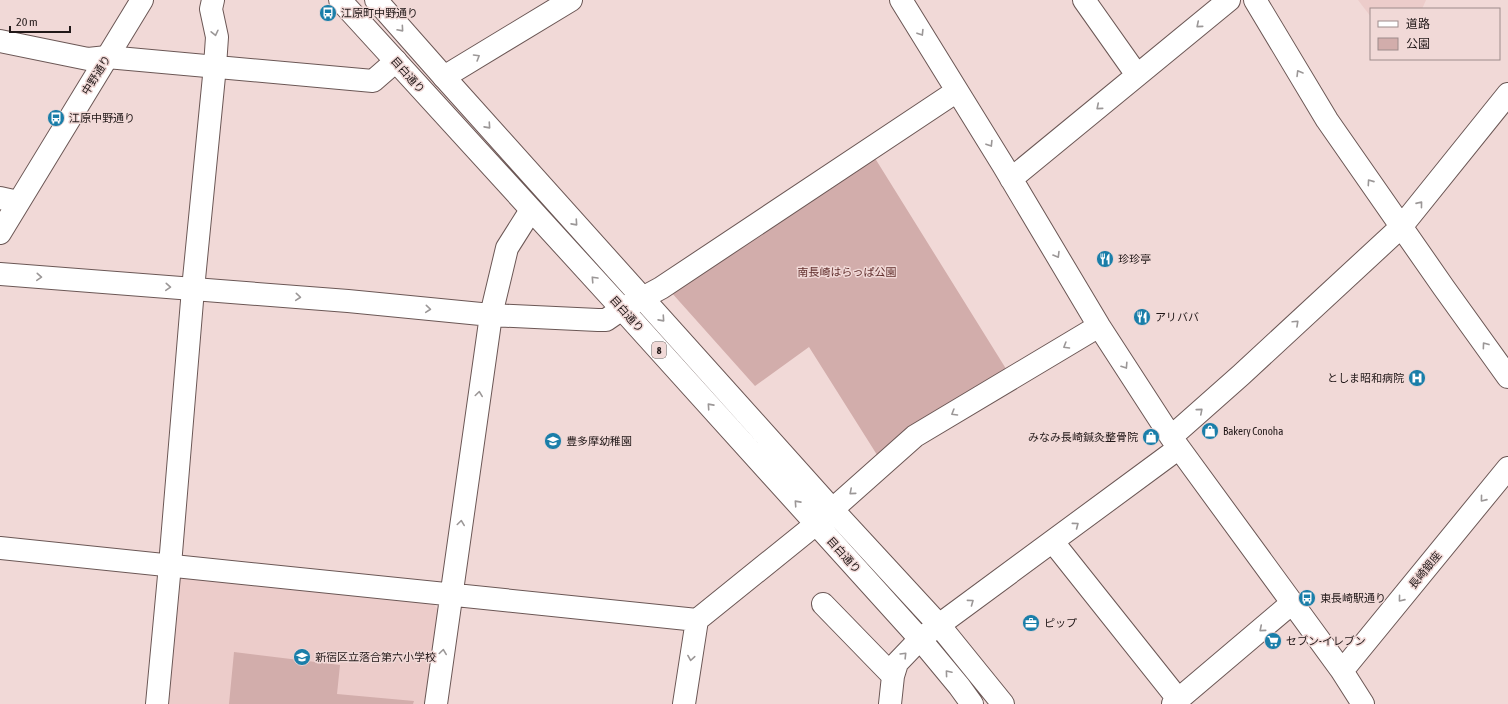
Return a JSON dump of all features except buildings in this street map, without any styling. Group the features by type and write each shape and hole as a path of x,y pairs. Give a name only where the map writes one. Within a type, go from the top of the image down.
{"street":[{"name":"中野通り","path":"0,232 9,200 107,57 142,0"},
{"path":"157,704 193,289 215,66 217,38 211,9 213,0"},
{"name":"目白通り","path":"340,0 920,639 972,704"},
{"name":"目白通り","path":"376,0 832,509 940,625 1003,704"},
{"path":"444,77 571,0"},
{"path":"901,0 1099,326 1175,442 1342,671 1363,704"},
{"path":"1084,0 1137,76"},
{"path":"1011,179 1230,0"},
{"path":"1255,0 1327,120 1508,377"},
{"path":"0,41 88,59 107,57 373,81 396,61"},
{"path":"0,274 491,315 606,320 622,309 644,299 957,91"},
{"path":"890,704 893,676 897,663 920,639 1053,542 1175,442 1241,375 1401,227 1508,94"},
{"path":"436,704 491,315 507,248 531,210"},
{"path":"684,704 697,620 816,524 915,436 1099,326"},
{"name":"長崎銀座","path":"1342,671 1508,468"},
{"path":"1053,542 1176,702 1292,603"},
{"path":"0,548 170,564 697,620"},
{"path":"823,604 893,676"}],"shaded area":[{"path":"1358,0 1426,0 1422,8 1370,8 1370,16"},
{"name":"新宿区立落合第六小学校","path":"181,575 433,603 438,610 424,704 167,704"}],"green space":[{"name":"南長崎はらっぱ公園","path":"873,155 1008,372 879,458 809,347 755,386 671,292"},
{"path":"234,652 340,665 337,694 414,701 413,704 229,704"}],"place":[{"name":"江原町中野通り","path":"328,13"},
{"name":"江原中野通り","path":"56,118"},
{"name":"珍珍亭","path":"1105,259"},
{"name":"アリババ","path":"1142,317"},
{"name":"としま昭和病院","path":"1417,378"},
{"name":"Bakery Conoha","path":"1210,431"},
{"name":"みなみ長崎鍼灸整骨院","path":"1151,437"},
{"name":"豊多摩幼稚園","path":"553,441"},
{"name":"東長崎駅通り","path":"1307,598"},
{"name":"ピップ","path":"1031,623"},
{"name":"セブン-イレブン","path":"1273,641"},
{"name":"新宿区立落合第六小学校","path":"302,657"}]}
